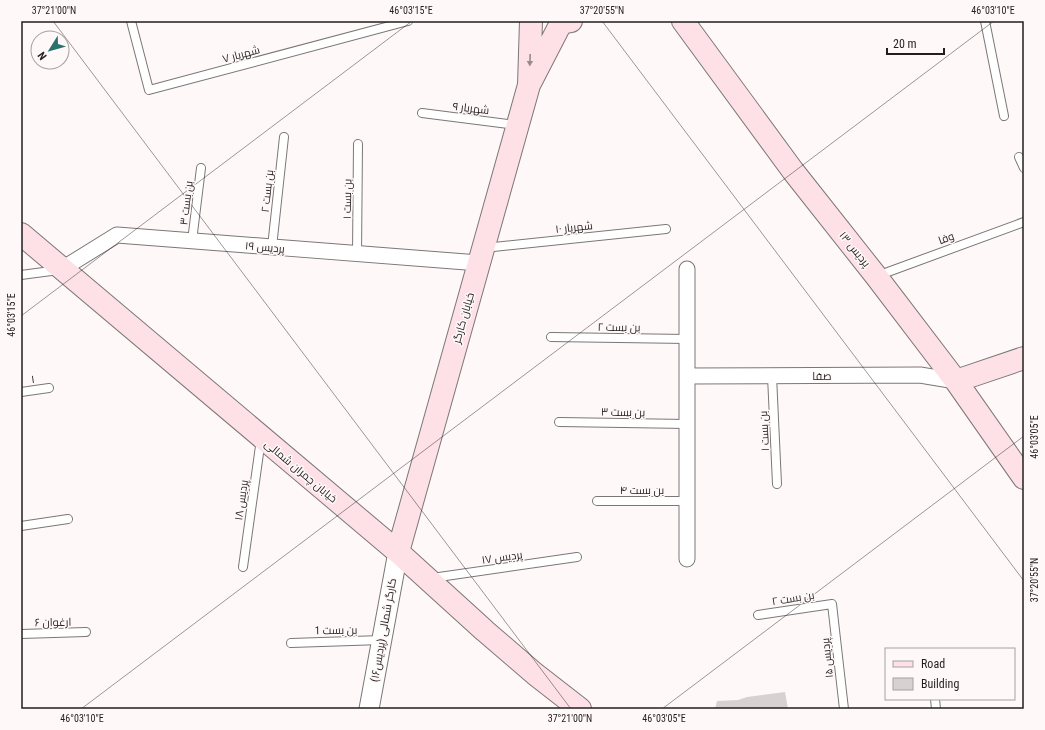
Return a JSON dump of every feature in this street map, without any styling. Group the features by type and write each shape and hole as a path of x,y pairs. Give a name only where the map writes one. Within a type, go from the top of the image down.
{"main road":[{"name":"خیابان کارگر","path":"398,552 529,85 531,21"},
{"path":"536,21 545,26 565,22"},
{"name":"پردیس ۱۳","path":"683,21 793,171 956,381 1024,478"},
{"name":"خیابان کارگر","path":"529,85 565,22"},
{"name":"خیابان چمران شمالی","path":"21,234 398,552 535,674 580,709"},
{"path":"956,381 1024,358"}],"street":[{"name":"پردیس ۱۹","path":"62,269 116,235 357,254 481,256"},
{"path":"687,269 688,559"},
{"name":"صفا","path":"687,376 920,375 956,381"},
{"name":"کارگر شمالی (پردیس۱۶)","path":"369,709 398,552"}],"lane":[{"name":"شهریار ۷","path":"131,21 149,90 408,21"},
{"path":"985,21 1004,116"},
{"name":"شهریار ۹","path":"422,113 518,125"},
{"name":"بن بست ۲","path":"272,247 284,137"},
{"name":"بن بست ۱","path":"357,254 358,144"},
{"path":"1019,157 1024,168"},
{"name":"بن بست ۳","path":"192,241 201,168"},
{"name":"وفا","path":"876,276 1024,222"},
{"name":"شهریار ۱۰","path":"481,256 666,229"},
{"path":"21,275 62,269"},
{"name":"بن بست ۲","path":"551,337 687,339"},
{"name":"بن بست ۱","path":"772,376 777,484"},
{"name":"۱","path":"21,392 49,388"},
{"name":"بن بست ۳","path":"559,422 687,424"},
{"name":"پردیس ۱۸","path":"243,567 261,437"},
{"name":"بن بست ۴","path":"597,501 687,501"},
{"path":"21,526 68,519"},
{"name":"پردیس ۱۷","path":"429,579 578,557"},
{"name":"بن بست ۲","path":"758,615 832,604"},
{"name":"پردیس ۱۵","path":"832,604 844,709"},
{"name":"ارغوان ۶","path":"21,634 86,632"},
{"name":"بن بست 1","path":"291,643 382,640"}],"building":[{"path":"785,692 788,709 715,709 717,701 738,700 747,697"}]}
